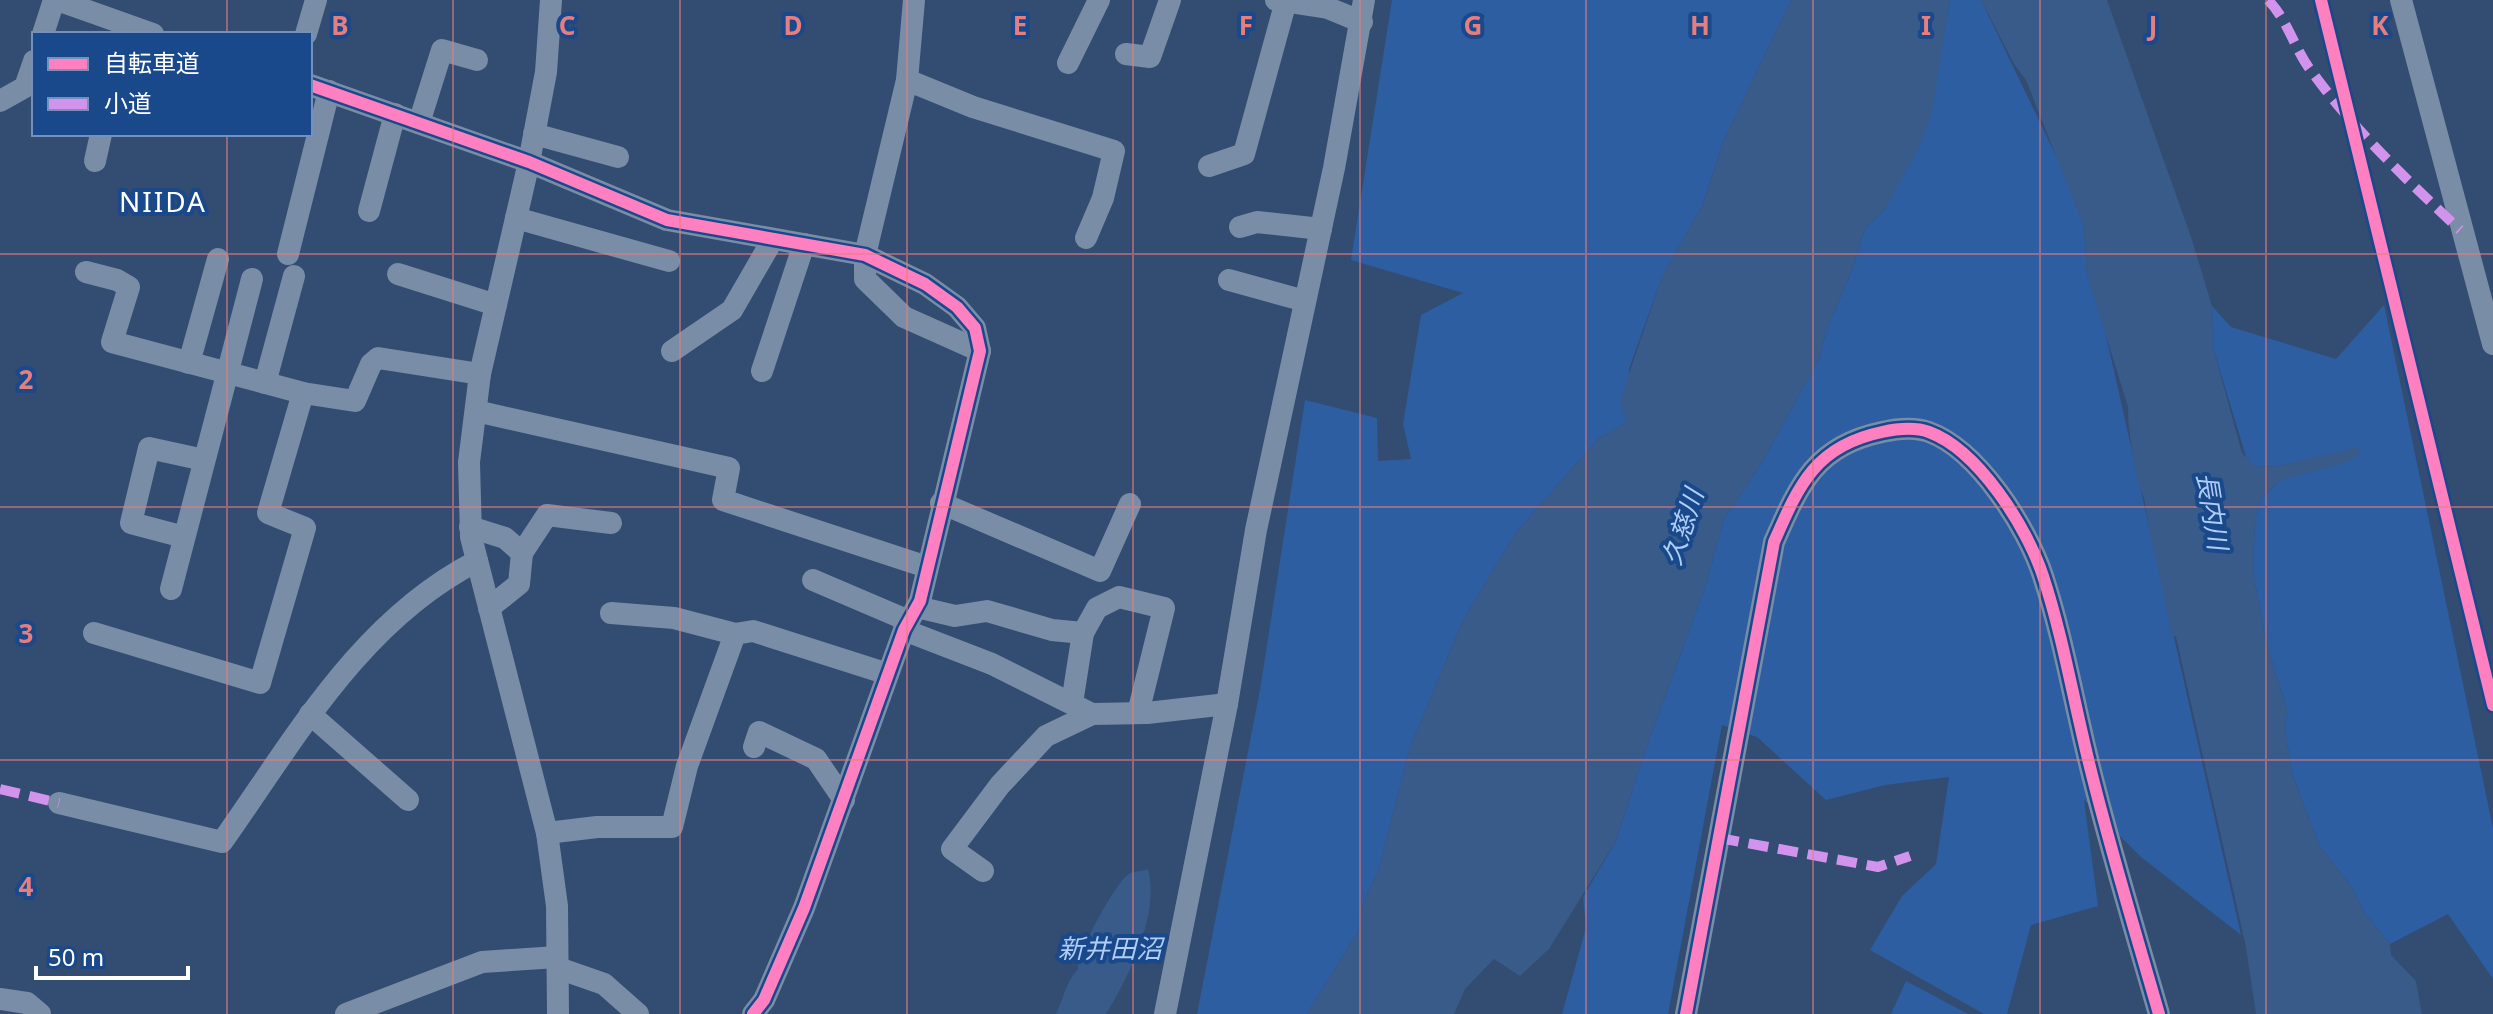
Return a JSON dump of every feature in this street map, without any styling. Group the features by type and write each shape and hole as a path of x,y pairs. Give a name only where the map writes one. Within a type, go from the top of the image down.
{"street":[{"path":"44,32 56,0 92,6 124,29"},
{"path":"307,32 316,0"},
{"path":"551,0 546,72 529,162 480,374 469,462 470,527 477,561 547,833 557,906 558,1014"},
{"path":"914,0 907,80 865,255 865,279 904,317 980,351"},
{"path":"1068,63 1099,0"},
{"path":"1126,54 1150,57 1170,0"},
{"path":"2401,0 2464,243 2492,330"},
{"path":"1165,1014 1227,704 1256,530 1321,229 1363,11 1281,1 1244,154 1209,166"},
{"path":"419,123 442,50 477,60"},
{"path":"0,101 25,87 32,67"},
{"path":"907,80 1017,122 1114,151 1103,198 1086,238"},
{"path":"312,130 320,88 529,162 667,220 865,255 925,284 957,307 975,328 980,351 927,567 798,921 764,1000 753,1014"},
{"path":"369,211 395,114"},
{"path":"534,134 618,157"},
{"path":"95,161 101,136"},
{"path":"288,254 311,136"},
{"path":"516,218 669,261"},
{"path":"1240,227 1257,222 1321,229"},
{"path":"672,351 732,310 773,239"},
{"path":"762,371 804,244"},
{"path":"189,363 218,259"},
{"path":"86,272 117,280 129,287 112,342 303,393 355,401 371,364 378,358 480,374"},
{"path":"398,274 496,305"},
{"path":"265,383 294,276"},
{"path":"171,589 252,279"},
{"path":"1229,280 1305,301"},
{"path":"94,633 260,683 305,528 268,513 303,393"},
{"path":"476,411 729,468 723,500 927,567"},
{"path":"1686,1014 1774,542 1800,483 1830,452 1861,436 1896,429 1927,431 1953,444 1992,484 2016,519 2043,574 2092,777 2159,1014"},
{"path":"184,537 131,523 149,448 204,460"},
{"path":"941,503 1100,571 1130,504"},
{"path":"489,608 519,584 522,553 547,515 611,523"},
{"path":"470,527 505,538 522,553"},
{"path":"59,803 222,842 310,714 362,648 418,602 477,561"},
{"path":"813,580 910,619 1082,708 1138,713 1227,704"},
{"path":"1082,708 1083,633 1097,608 1119,597 1164,608 1138,713"},
{"path":"910,619 987,611 1052,630 1083,633"},
{"path":"611,613 674,618 735,634 753,631 888,674"},
{"path":"547,833 597,827 672,827 687,766 735,634"},
{"path":"983,871 952,849 1000,785 1046,736 1082,708"},
{"path":"310,714 408,800"},
{"path":"754,747 759,732 816,759 844,800"},
{"path":"346,1014 482,962 557,962 604,984 638,1014"},
{"path":"0,999 27,1003 40,1014"}],"shaded area":[{"path":"1392,0 1791,0 1723,142 1703,204 1662,277 1629,369 1626,423 1599,438 1517,531 1463,620 1410,747 1379,868 1359,912 1360,928 1307,1014 1197,1014 1260,690 1305,400 1377,418 1378,461 1411,459 1403,424 1421,315 1463,293 1351,260"},
{"path":"1950,0 1981,0 2060,164 2084,227 2087,274 2103,322 2241,935 2141,857 2084,800 2098,906 2031,925 2007,1014 1984,1014 1870,950 1902,896 1936,864 1949,777 1885,785 1826,800 1757,737 1722,725 1668,1014 1562,1014 1586,928 1583,897 1616,841 1706,585 1724,519 1760,466 1820,357 1827,328 1853,268 1865,228 1885,209 1934,89"},
{"path":"2384,305 2493,828 2493,979 2448,914 2390,944 2365,914 2353,889 2320,847 2292,773 2285,731 2287,710 2267,645 2253,573 2255,518 2261,498 2281,480 2359,454 2358,448 2278,466 2255,467 2247,460 2214,351 2212,306 2231,327 2336,359"},
{"path":"1906,981 1968,1014 1891,1014"}],"water":[{"name":"久慈川","path":"1791,0 1950,0 1931,118 1917,152 1885,209 1865,228 1853,268 1827,328 1820,357 1760,466 1724,519 1706,585 1616,841 1549,949 1520,976 1494,959 1465,989 1454,1014 1307,1014 1360,928 1359,912 1379,868 1410,747 1463,620 1517,531 1599,438 1626,423 1620,400 1662,277 1703,204 1723,142"},
{"name":"長内川","path":"1981,0 2107,0 2191,237 2212,306 2214,351 2242,453 2255,467 2278,466 2358,447 2359,455 2342,464 2281,480 2261,498 2255,518 2253,573 2267,645 2287,710 2285,731 2292,773 2320,847 2353,889 2365,914 2390,944 2391,955 2416,981 2422,1014 2256,1014 2246,947 2137,480 2128,407 2087,274 2084,227 2026,80 2014,64"},
{"name":"新井田沼","path":"1148,869 1151,886 1146,924 1133,963 1106,1014 1056,1014 1106,904 1129,874"}],"marked path":[{"path":"2268,0 2309,68 2344,112 2460,230"},
{"path":"0,789 59,803"},
{"path":"1719,838 1878,867 1910,856"}],"cycle path":[{"path":"2321,0 2493,705"},
{"path":"312,86 529,162 667,220 865,255 925,284 957,307 975,328 980,351 920,601 904,630 804,908 764,1000 753,1014"},
{"path":"1686,1014 1774,542 1801,486 1825,458 1859,438 1906,429 1929,432 1965,455 1998,492 2036,556 2057,625 2100,805 2159,1014"}],"district":[{"name":"NIIDA","path":"163,202"}]}
